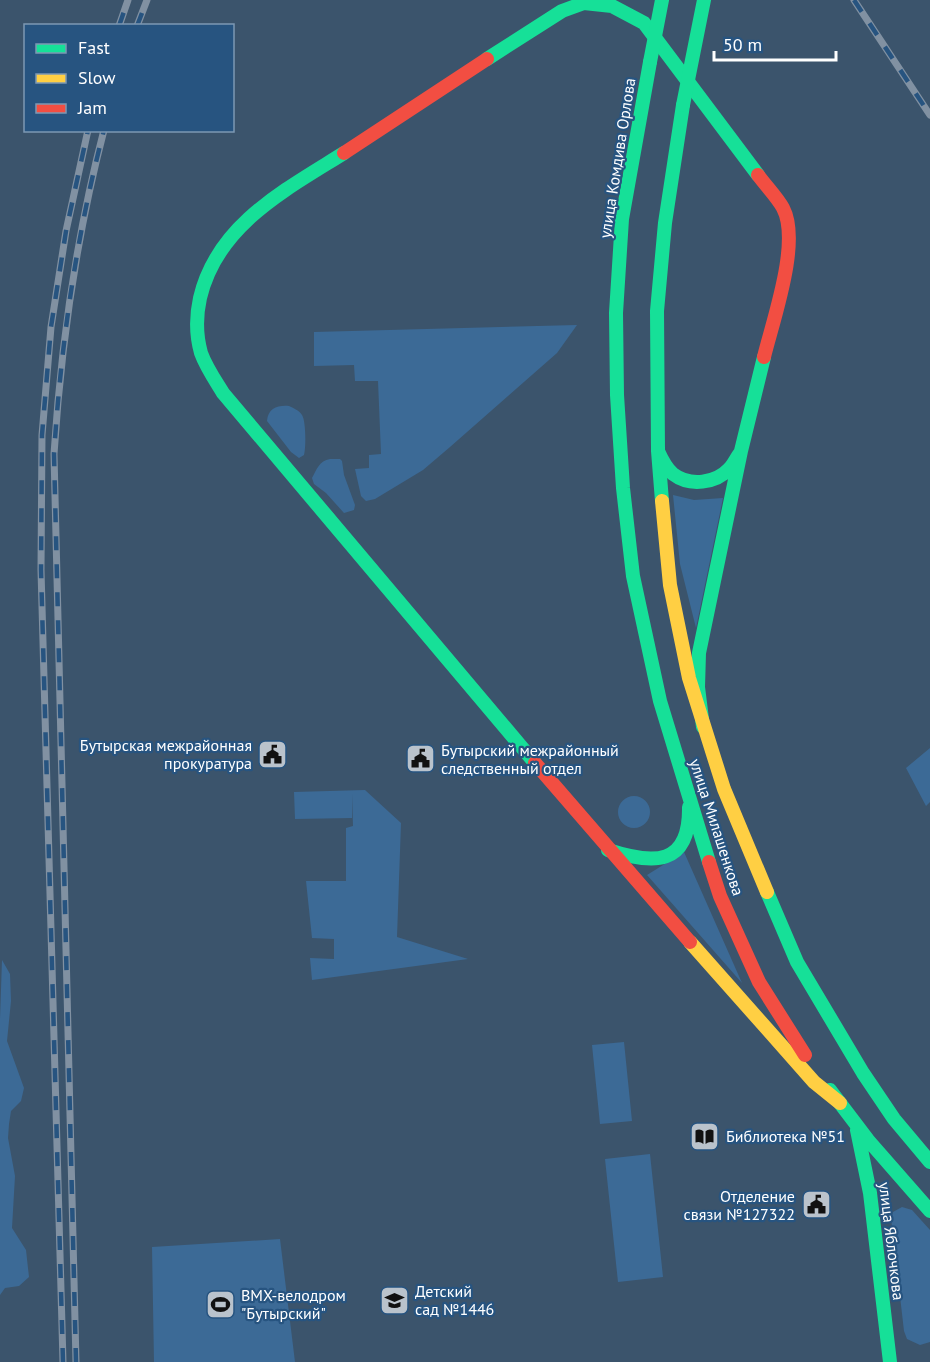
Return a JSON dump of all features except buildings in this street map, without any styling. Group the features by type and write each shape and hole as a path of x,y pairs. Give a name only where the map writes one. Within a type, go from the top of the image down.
{"street":[{"name":"улица Комдива Орлова","path":"617,395 616,313 622,219 662,0"},
{"name":"улица Милашенкова","path":"704,0 683,105 664,223 657,311 658,451 670,585 689,678 724,789 797,962 863,1073 894,1119 900,1152 930,1211"},
{"path":"703,727 698,687 699,652 741,451 789,253 788,222 783,208 644,23 612,6 584,3 562,12 278,195 248,218 230,235 214,258 204,283 198,315 201,351 223,393 608,850 814,1082 840,1103"},
{"name":"улица Милашенкова","path":"617,395 622,488 633,576 660,701 720,896 759,982 805,1055 856,1125 900,1152 930,1162"},
{"path":"658,451 666,468 680,480 695,483 713,480 729,468 741,451"},
{"path":"608,850 640,859 668,856 679,847 687,835 689,798"},
{"name":"улица Яблочкова","path":"856,1125 862,1145 870,1193 887,1337 895,1359"},
{"path":"870,1193 878,1174 900,1152"}],"shaded area":[{"path":"577,325 557,353 423,470 375,499 366,501 361,496 355,469 369,468 369,455 381,454 378,381 355,381 354,365 314,366 314,332"},
{"path":"289,406 301,413 304,423 305,452 299,458 291,452 267,421 269,413 274,408"},
{"path":"330,459 342,461 344,475 355,505 354,510 344,513 326,493 314,484 312,478 317,469 323,462"},
{"path":"673,495 694,500 723,498 696,628 680,564"},
{"path":"930,748 930,802 926,806 906,768"},
{"path":"365,790 401,823 397,937 468,959 312,980 310,958 334,959 334,939 312,938 306,881 346,881 346,828 353,826 352,794 352,818 295,819 294,792"},
{"path":"634,796 645,801 650,812 645,823 634,828 623,823 618,812 623,801"},
{"path":"684,852 742,983 647,875"},
{"path":"2,960 10,974 11,1001 7,1041 24,1088 21,1101 11,1111 9,1124 8,1138 15,1176 12,1228 26,1250 29,1277 19,1286 5,1288 0,1295 0,1019"},
{"path":"624,1042 632,1121 600,1124 592,1045"},
{"path":"650,1154 663,1277 618,1282 605,1159"},
{"path":"902,1207 912,1210 930,1230 930,1342 920,1345 907,1339 904,1331 891,1218 893,1212"},
{"name":"BMX-велодром \"Бутырский\"","path":"280,1239 295,1362 154,1362 152,1247"}],"railway":[{"path":"120,24 128,0"},
{"path":"138,24 147,0"},
{"path":"854,0 930,115"},
{"path":"63,1362 41,570 42,435 51,327 66,231 88,132"},
{"path":"76,1362 54,454 71,291 85,210 104,132"}],"traffic: fast":[{"path":"650,62 662,0"},
{"path":"683,105 704,0"},
{"path":"487,59 562,11 584,3 612,6 644,23 758,175"},
{"path":"650,62 622,219 616,313 617,395 623,488 633,576 660,701 709,862"},
{"path":"662,501 658,451 657,311 665,223 683,105"},
{"path":"344,153 299,181 256,212 221,250 209,272 200,298 197,325 201,353 223,393 535,763"},
{"path":"703,727 698,687 699,653 741,451 764,357"},
{"path":"658,451 664,464 673,474 695,482 710,480 724,474 740,453"},
{"path":"608,850 640,858 654,859 666,856 676,850 683,841 688,826 689,807"},
{"path":"767,892 797,962 863,1073 894,1119 930,1162"},
{"path":"830,1090 868,1140 930,1211"},
{"path":"857,1130 870,1193 890,1362"}],"traffic: slow":[{"path":"662,501 670,585 689,678 724,789 767,892"},
{"path":"690,942 814,1082 840,1103"}],"traffic: jam":[{"path":"344,153 487,59"},
{"path":"758,175 783,208 788,223 789,240 784,281 764,357"},
{"path":"535,763 690,942"},
{"path":"709,862 720,896 759,982 805,1055"}],"place":[{"name":"Бутырская межрайонная прокуратура","path":"273,754"},
{"name":"Бутырский межрайонный следственный отдел","path":"420,759"},
{"name":"Библиотека №51","path":"705,1136"},
{"name":"Отделение связи №127322","path":"816,1205"},
{"name":"Детский сад №1446","path":"394,1300"},
{"name":"BMX-велодром \"Бутырский\"","path":"220,1304"}]}
